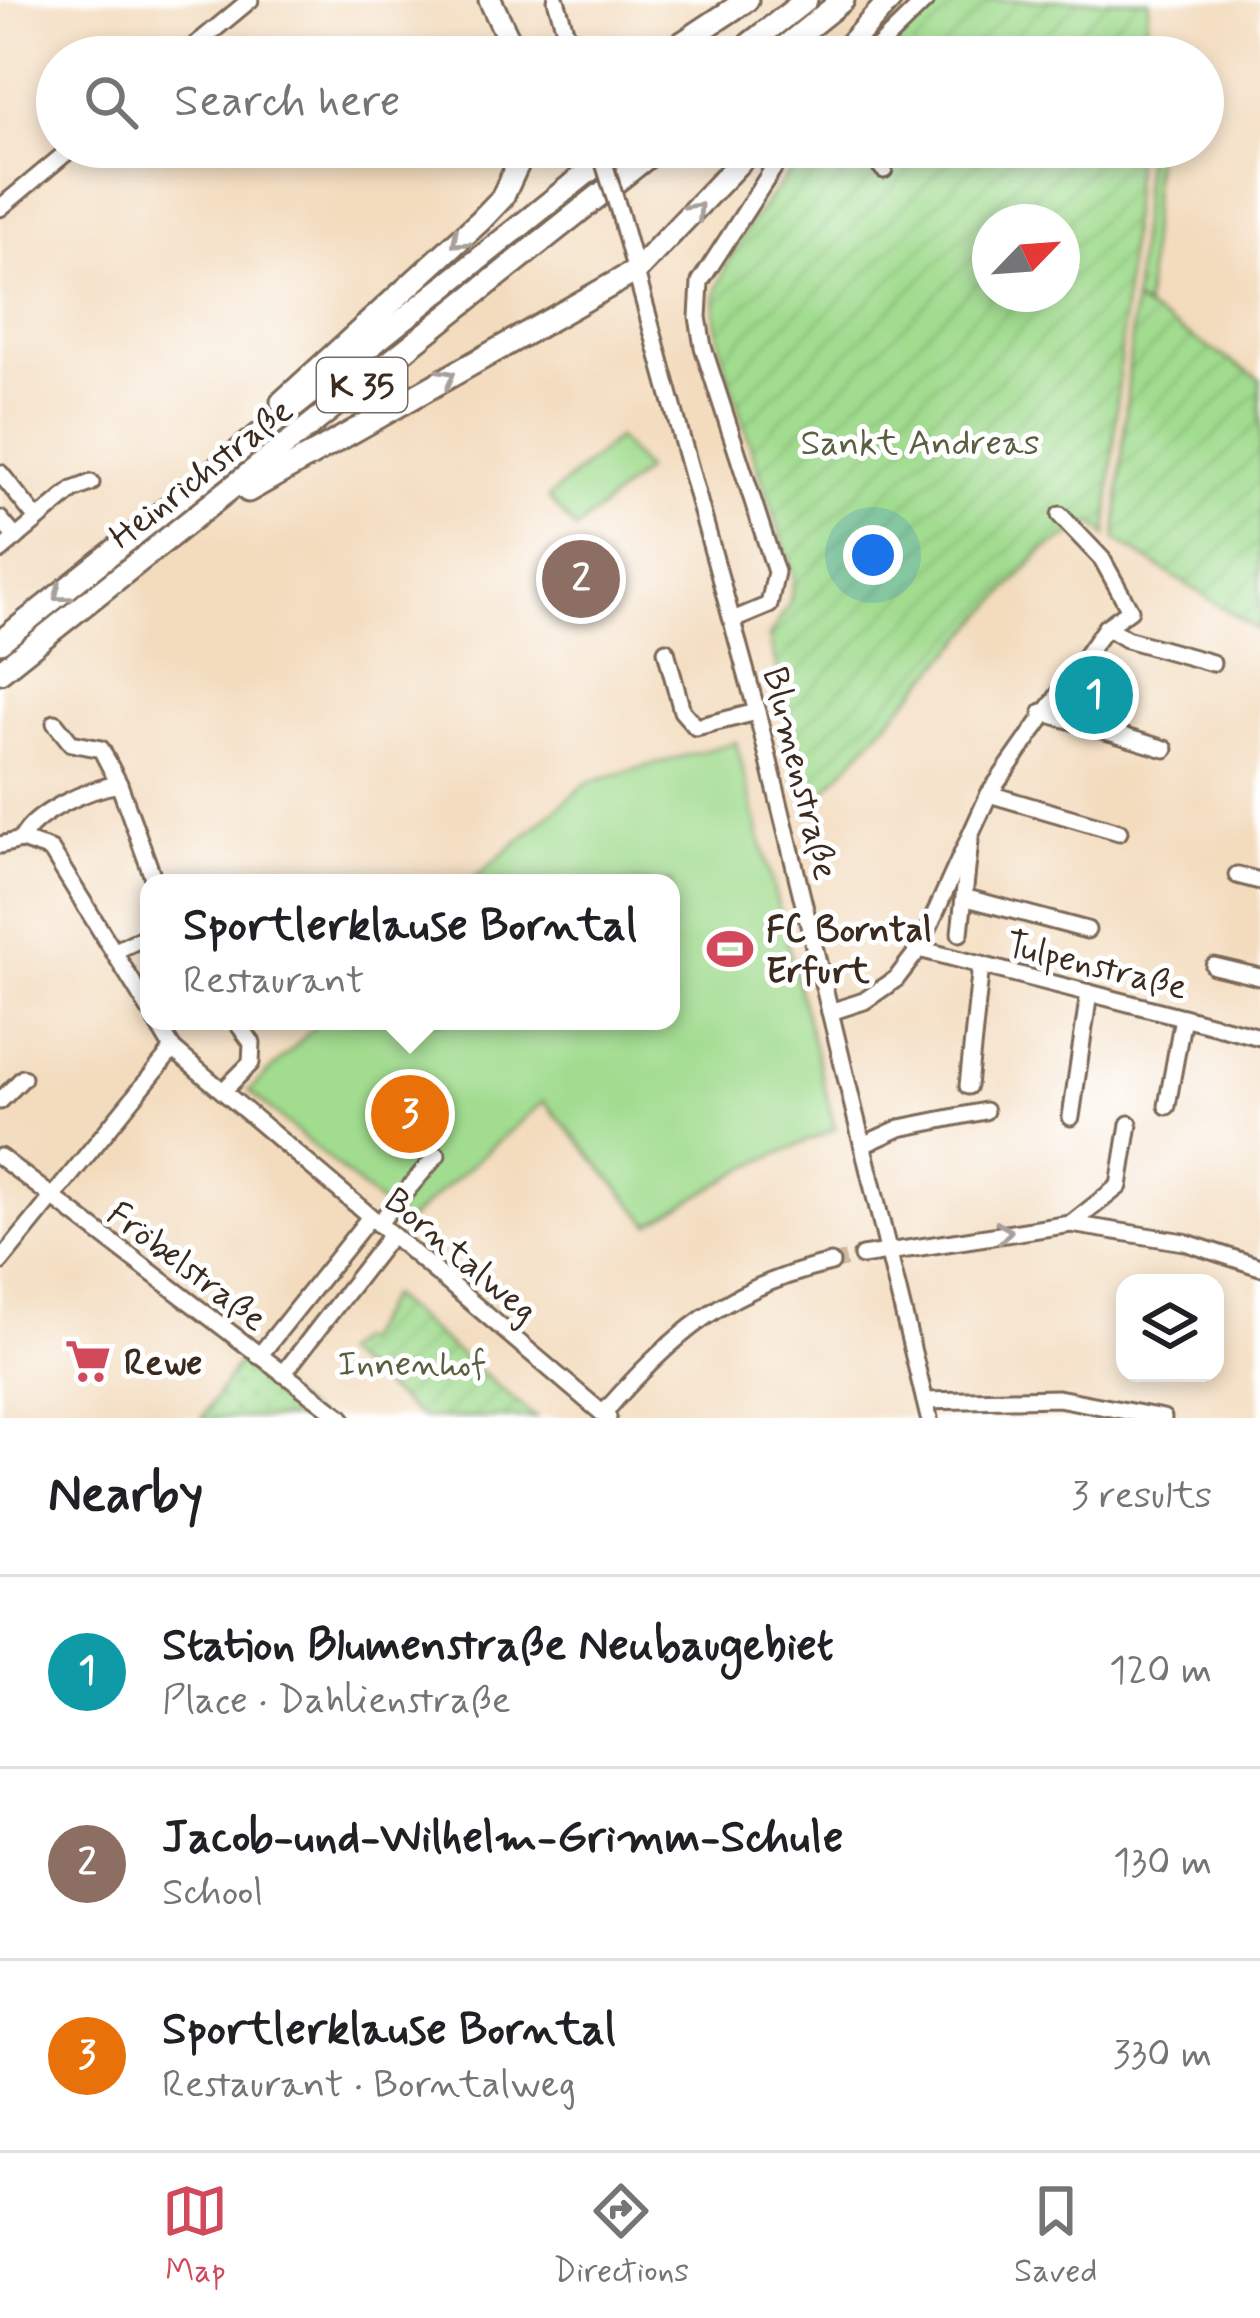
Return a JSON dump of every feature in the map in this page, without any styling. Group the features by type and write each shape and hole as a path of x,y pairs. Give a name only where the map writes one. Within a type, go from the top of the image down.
{"highway":[{"path":"490,0 507,36"},
{"path":"693,36 747,0"},
{"path":"761,36 806,0"},
{"path":"799,36 844,0"},
{"path":"857,36 890,0"},
{"path":"270,429 276,408 502,198 516,168"},
{"name":"Heinrichstraße","path":"0,642 270,429 584,168"},
{"name":"Heinrichstraße","path":"0,672 634,168"},
{"path":"198,515 636,271 734,168"}],"street":[{"path":"206,36 250,0"},
{"path":"556,0 567,36"},
{"path":"889,36 926,0"},
{"path":"0,208 49,168"},
{"name":"Blumenstraße","path":"604,168 757,712 927,1410"},
{"path":"733,620 769,605 776,572 703,347 700,282 774,168"},
{"path":"0,473 38,520"},
{"path":"0,551 91,483"},
{"path":"830,1012 864,1000 896,979 919,949 989,794 1042,712 1106,627 1130,610 1102,559 1060,515"},
{"path":"0,519 16,538"},
{"path":"1106,627 1126,639 1212,663"},
{"path":"666,651 682,711 695,727 757,712"},
{"path":"1042,712 1165,749"},
{"path":"55,723 71,743 101,748 152,874"},
{"path":"21,840 27,826 66,804 119,784"},
{"path":"989,794 1119,832"},
{"path":"960,933 971,830"},
{"path":"0,845 21,840 52,850 140,994"},
{"path":"1238,875 1260,881"},
{"path":"967,898 1087,930"},
{"path":"115,951 140,939"},
{"name":"Tulpenstraße","path":"919,949 1260,1037"},
{"path":"968,1086 981,965"},
{"path":"1214,966 1260,977"},
{"path":"1071,1117 1089,993"},
{"path":"1167,1106 1183,1017"},
{"name":"Borntalweg","path":"161,1030 172,1048 606,1417"},
{"path":"223,1091 251,1063 252,1043 243,1030"},
{"path":"0,1262 49,1195 172,1048"},
{"path":"0,1101 23,1078"},
{"path":"862,1144 901,1128 985,1111"},
{"path":"1071,1224 1119,1186 1129,1124"},
{"path":"259,1356 380,1225 437,1155"},
{"name":"Fröbelstraße","path":"0,1156 342,1418"},
{"path":"862,1256 1071,1224 1184,1242 1260,1267"},
{"path":"283,1374 380,1225"},
{"path":"606,1417 670,1340 711,1310 764,1283 831,1263"},
{"path":"927,1410 1012,1395 1058,1398 1163,1418"}],"green space":[{"path":"940,0 1149,0 1146,36 903,36"},
{"name":"Sankt Andreas","path":"794,168 1134,168 1107,536 1093,523 1044,550 810,807 769,637 790,603 794,577 732,388 716,317 716,294 732,254"},
{"path":"1144,168 1154,168 1146,307 1134,302"},
{"name":"Sankt Andreas","path":"1134,302 1260,379 1260,631 1116,540"},
{"path":"617,438 645,470 576,530 548,498"},
{"name":"FC Borntal Erfurt","path":"736,742 835,1129 750,1166 650,1224 544,1101 404,1224 249,1091 312,1030 680,1030 680,874 480,874 588,782"},
{"name":"Innenhof","path":"389,1296 536,1418 422,1418 340,1353 356,1339 361,1342"},
{"path":"240,1360 317,1418 202,1418"}],"tunnel":[{"path":"831,1263 862,1256"}],"place":[{"name":"Jacob-und-Wilhelm-Grimm-Schule","path":"581,579"},
{"name":"Station Blumenstraße Neubaugebiet","path":"1094,695"},
{"name":"FC Borntal Erfurt","path":"730,949"},
{"name":"Sportlerklause Borntal","path":"410,1114"},
{"name":"Rewe","path":"88,1361"}]}
